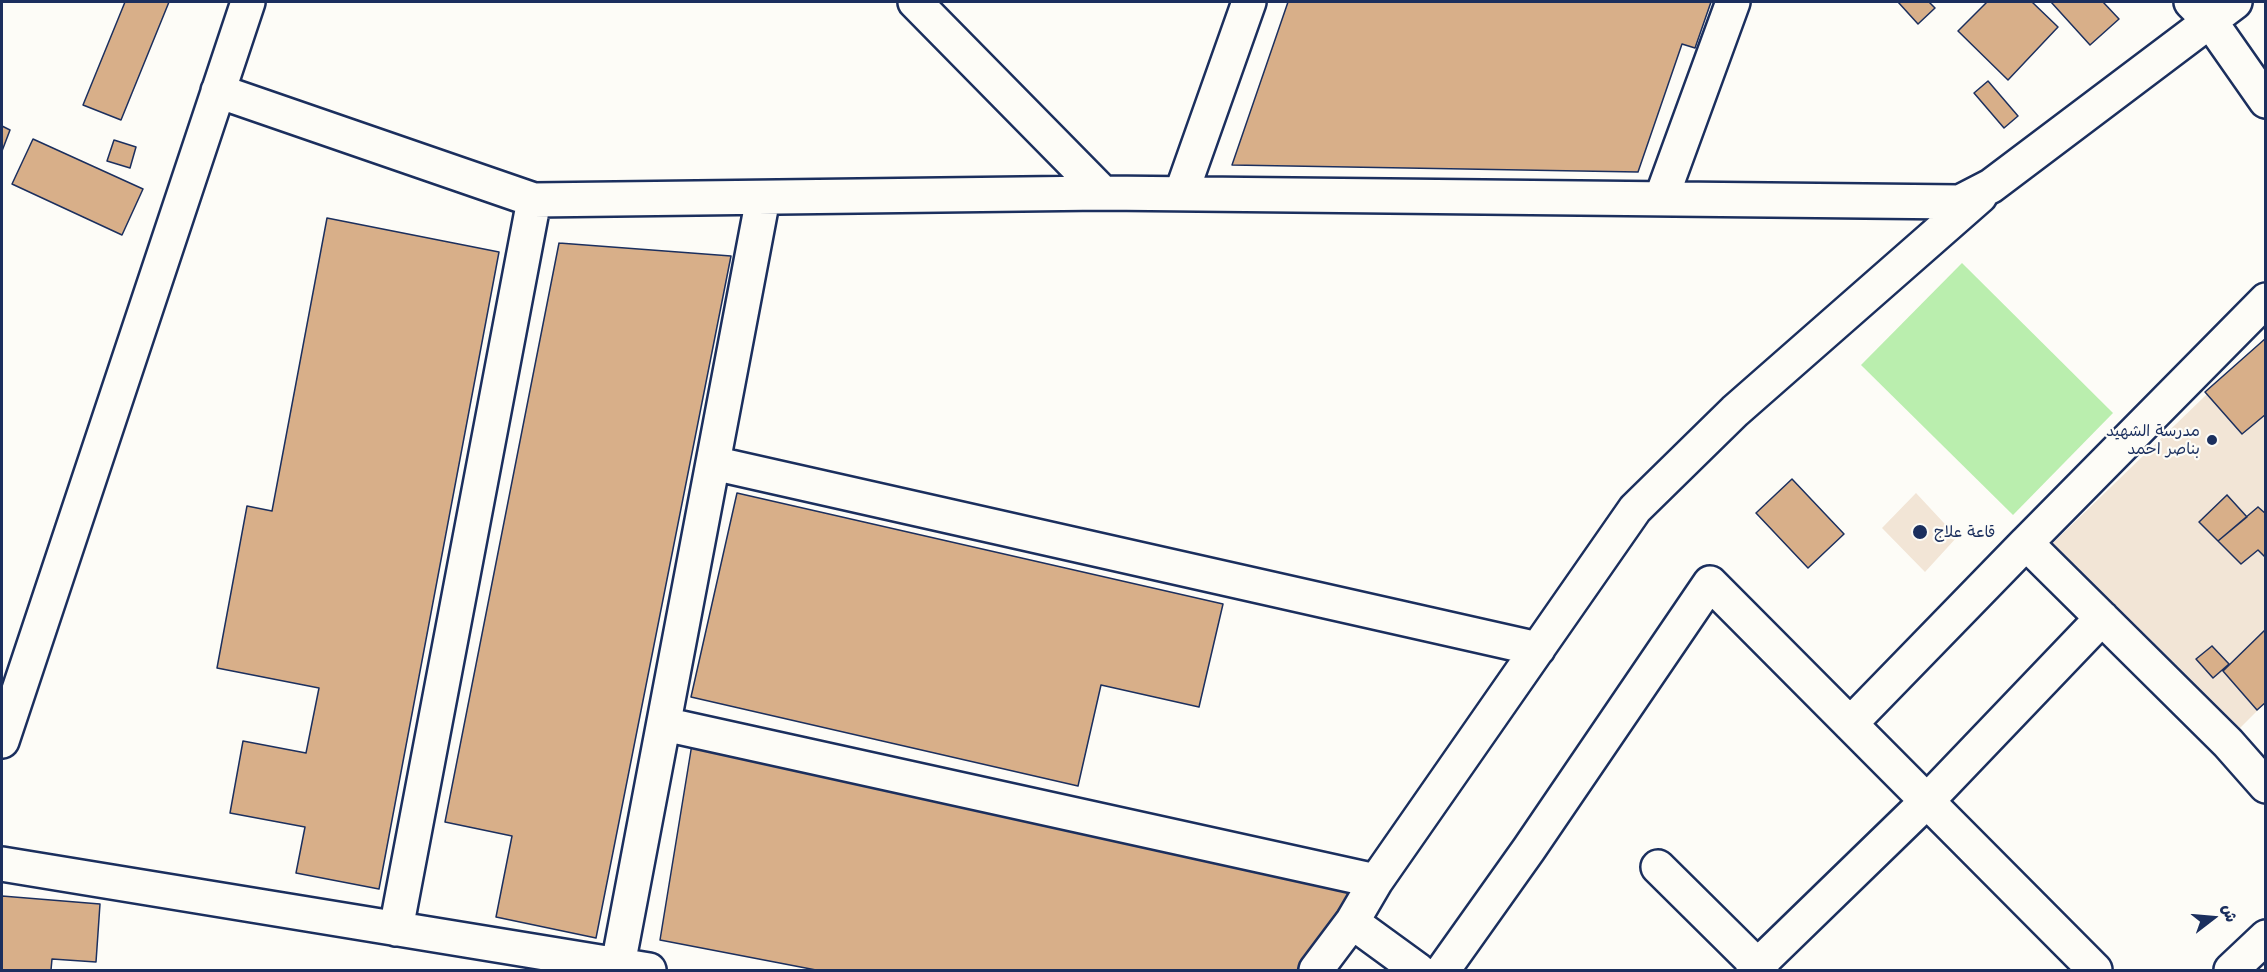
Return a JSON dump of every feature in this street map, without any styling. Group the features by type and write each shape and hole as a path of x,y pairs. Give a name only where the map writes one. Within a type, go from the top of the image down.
{"street":[{"path":"2,741 248,2"},
{"path":"915,2 1103,193"},
{"path":"1181,194 1249,2"},
{"path":"1661,199 1733,2"},
{"path":"1316,970 1352,922 1376,881 1635,509 1735,411 1991,186 2200,11 2235,2"},
{"path":"2200,11 2265,101"},
{"path":"218,91 534,200 1103,193 1960,202 1991,186"},
{"path":"2,864 628,969 664,723 763,198"},
{"path":"396,930 534,200"},
{"path":"1850,724 2265,300"},
{"path":"713,463 1538,649"},
{"path":"2026,543 2263,779"},
{"path":"1443,970 1529,849 1710,583 2095,970"},
{"path":"1658,867 1758,969 1927,801 2102,618"},
{"path":"664,723 1376,881"},
{"path":"1352,922 1418,970"},
{"path":"2231,970 2265,937"}],"shaded area":[{"name":"مدرسة الشهيد بناصر احمد","path":"2265,338 2265,703 2240,728 2053,543"},
{"name":"قاعة علاج","path":"1916,493 1957,537 1925,572 1882,528"}],"green space":[{"path":"1962,263 2113,413 2013,515 1861,365"}],"building":[{"path":"125,2 169,2 121,120 83,105"},
{"path":"1288,2 1711,2 1695,48 1682,44 1638,172 1232,165"},
{"path":"1898,2 1929,2 1935,8 1918,24"},
{"path":"1987,2 2032,2 2058,27 2008,80 1958,31"},
{"path":"2051,2 2103,2 2119,19 2090,45"},
{"path":"1988,81 2018,116 2004,128 1974,93"},
{"path":"2,126 10,130 2,151"},
{"path":"33,139 143,189 122,235 12,184"},
{"path":"114,140 136,147 130,168 107,161"},
{"path":"327,218 499,252 379,889 296,873 305,827 230,813 243,741 306,753 319,688 217,668 247,506 272,511"},
{"path":"559,243 731,256 596,938 496,917 512,836 445,822"},
{"path":"2266,338 2266,414 2242,434 2205,392"},
{"path":"1792,479 1844,534 1808,568 1756,513"},
{"path":"737,493 1223,604 1199,707 1101,685 1078,786 691,697"},
{"path":"2227,495 2247,517 2218,541 2199,522"},
{"path":"2258,507 2266,514 2266,558 2258,550 2241,564 2218,541"},
{"path":"2266,629 2266,702 2257,710 2223,671"},
{"path":"2212,646 2229,664 2213,678 2196,659"},
{"path":"692,744 1351,892 1297,970 816,970 660,940"},
{"path":"2,896 100,904 96,962 52,959 51,970 2,970"}],"place":[{"name":"مدرسة الشهيد بناصر احمد","path":"2212,440"},
{"name":"قاعة علاج","path":"1920,532"}]}
